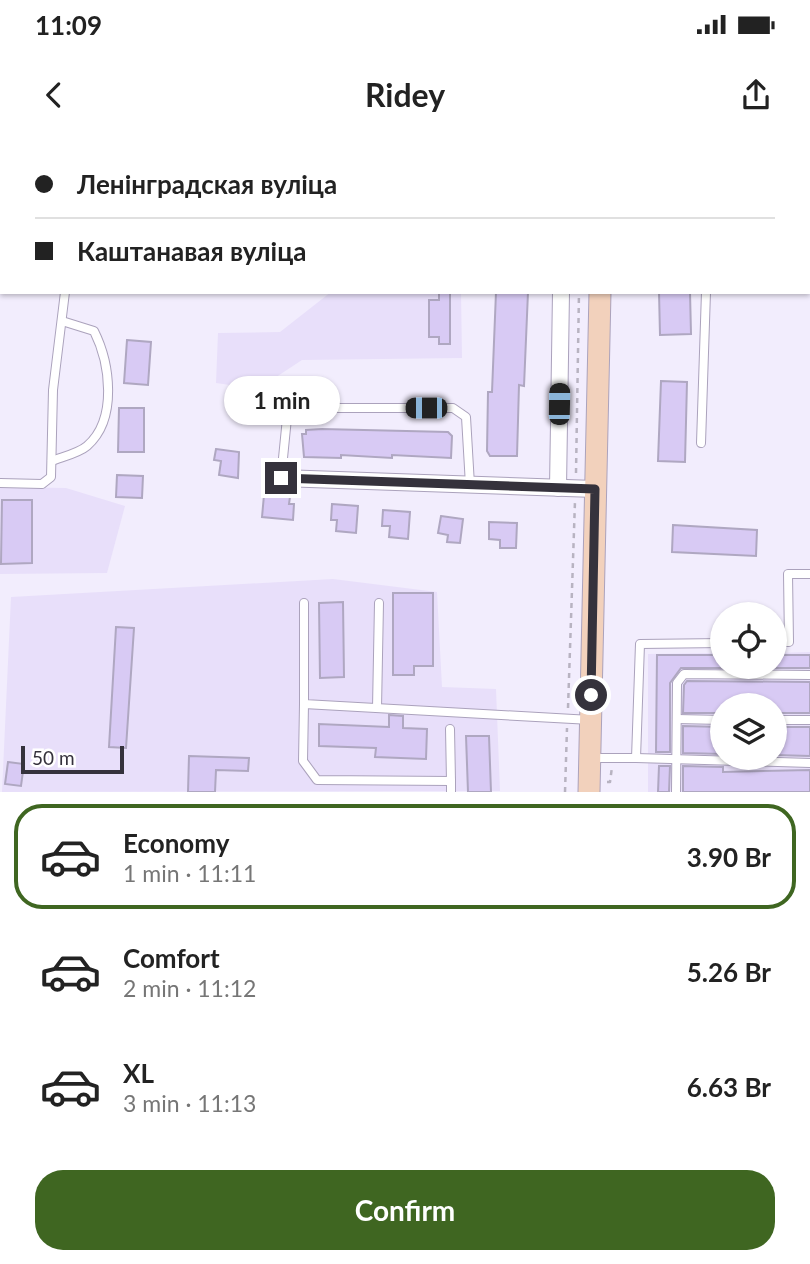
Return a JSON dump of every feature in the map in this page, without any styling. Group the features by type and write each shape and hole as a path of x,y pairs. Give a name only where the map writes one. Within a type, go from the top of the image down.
{"main road":[{"path":"589,792 585,489 600,294"}],"street":[{"path":"558,488 561,294"},
{"path":"281,478 585,489"}],"lane":[{"path":"0,483 42,484 51,477 52,390 65,294"},
{"path":"701,443 706,294"},
{"path":"52,461 86,447 100,430 108,392 104,352 94,331 62,321"},
{"path":"281,478 288,408 453,408 466,417 470,485"},
{"path":"787,642 788,574 810,574"},
{"path":"304,603 303,761 317,780 451,781"},
{"path":"377,708 379,603"},
{"path":"636,758 640,644 710,643"},
{"path":"676,792 677,683 684,674 810,675"},
{"path":"304,704 590,720"},
{"path":"677,719 710,720"},
{"path":"787,720 810,720"},
{"path":"450,729 451,792"},
{"path":"590,758 810,762"}],"path":[{"path":"565,792 585,489 579,294"}],"shaded area":[{"path":"328,294 461,294 462,358 302,360 258,389 216,383 218,333 280,332"},
{"path":"0,487 66,488 125,506 107,573 0,574"},
{"path":"333,579 437,592 442,687 496,689 500,791 2,792 11,597"},
{"path":"810,652 810,791 648,792 648,654 710,653 710,679 787,679 787,653"}],"building":[{"path":"439,294 450,294 450,344 439,344 439,337 429,337 429,300 439,300"},
{"path":"496,294 528,294 524,386 519,385 517,456 490,456 487,451 488,392 492,392"},
{"path":"659,294 690,294 691,334 660,335"},
{"path":"127,340 151,342 148,385 124,383"},
{"path":"661,381 687,382 685,462 658,461"},
{"path":"119,408 144,408 144,452 118,452"},
{"path":"306,430 448,432 452,436 451,458 392,455 392,458 341,455 341,458 304,457 302,434 306,434"},
{"path":"216,449 239,452 238,478 219,475 221,461 214,460"},
{"path":"117,475 143,476 142,498 116,497"},
{"path":"264,495 290,497 289,504 294,504 293,520 262,517"},
{"path":"2,500 32,500 32,563 1,564"},
{"path":"332,504 358,506 356,533 336,531 337,520 331,520"},
{"path":"383,510 410,512 408,539 389,537 390,526 382,526"},
{"path":"441,516 463,519 460,543 447,542 448,535 438,533"},
{"path":"489,522 517,523 516,548 500,548 500,540 489,539"},
{"path":"673,525 757,530 756,556 672,552"},
{"path":"393,593 433,593 433,666 414,666 414,675 393,675"},
{"path":"343,602 344,677 320,678 319,603"},
{"path":"116,627 134,628 126,748 109,747"},
{"path":"657,655 710,655 710,668 681,668 670,683 670,752 656,752"},
{"path":"787,655 810,655 810,668 787,668"},
{"path":"687,681 810,682 810,713 787,713 787,693 710,693 710,713 683,713 684,685"},
{"path":"389,715 403,716 403,728 427,729 426,759 375,757 376,748 319,746 319,724 389,727"},
{"path":"683,726 710,727 710,754 683,753"},
{"path":"787,727 810,727 810,756 787,755"},
{"path":"466,736 489,736 491,792 468,792"},
{"path":"189,756 249,758 248,771 216,770 215,792 188,792"},
{"path":"8,762 24,764 21,786 5,784"},
{"path":"659,766 670,766 669,792 658,792"},
{"path":"683,766 710,767 710,770 723,772 810,770 810,792 683,792"}],"route":[{"path":"281,478 595,489 591,695"}]}
